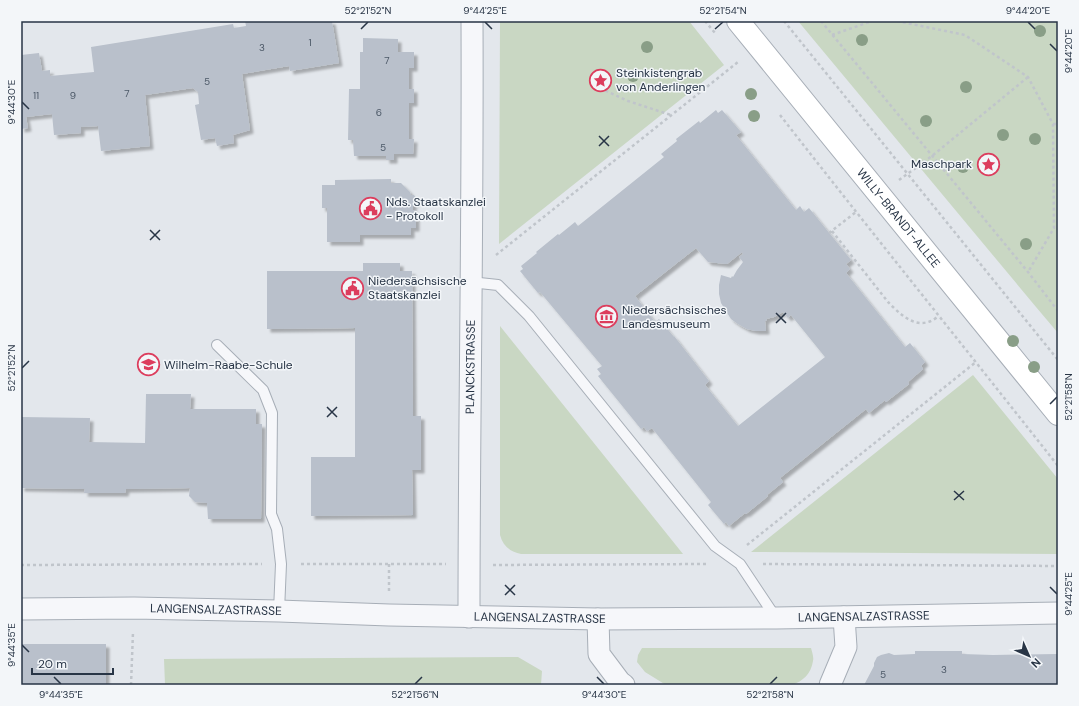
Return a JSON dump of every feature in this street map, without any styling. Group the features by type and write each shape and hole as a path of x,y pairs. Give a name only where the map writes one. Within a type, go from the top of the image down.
{"street":[{"name":"PLANCKSTRASSE","path":"469,617 472,21"},
{"name":"WILLY-BRANDT-ALLEE","path":"738,21 1058,414"},
{"name":"LANGENSALZASTRASSE","path":"21,609 134,608 598,619 776,618 1058,613"},
{"path":"830,685 846,647 844,617"},
{"path":"598,619 599,654 620,682 624,685"}],"lane":[{"path":"470,282 498,285 529,316 715,546 740,564 776,618"},
{"path":"216,345 263,390 272,413 271,514 277,529 281,564 279,611"}],"path":[{"path":"705,21 719,38"},
{"path":"784,21 1058,360"},
{"path":"821,21 1028,272 1058,311"},
{"path":"832,35 872,21"},
{"path":"897,21 965,35 1028,77 1053,124 1054,228 1028,272"},
{"path":"471,257 493,256 738,62 743,68"},
{"path":"604,90 606,80 602,74 597,72 594,75 594,80 599,87 604,90 628,101 671,115"},
{"path":"932,156 1028,77"},
{"path":"777,112 1058,466"},
{"path":"1053,124 1058,124"},
{"path":"829,233 856,212"},
{"path":"1054,228 1058,230"},
{"path":"832,231 888,302 909,320 923,323 929,322 939,316"},
{"path":"740,564 741,550 976,362"},
{"path":"21,565 469,565"},
{"path":"131,685 134,608"}],"green space":[{"path":"500,21 689,21 724,65 499,244"},
{"name":"Maschpark","path":"798,21 1058,21 1058,333 1036,307"},
{"path":"500,326 683,554 521,554 510,550 505,545 500,535"},
{"path":"973,375 1058,479 1058,554 751,552"},
{"path":"642,648 811,648 813,659 812,666 806,676 792,685 666,685 645,672 637,662 638,655"},
{"path":"518,657 542,671 541,685 165,685 164,659"}],"building":[{"path":"245,21 332,21 339,63 290,71 289,66 242,74 250,130 233,135 234,143 217,146 215,138 201,140 195,105 199,104 198,92 193,88 145,95 150,146 101,151 98,126 81,127 81,133 54,135 52,114 26,117 28,128 21,129 21,55 39,53 42,71 50,70 50,76 94,72 91,47 233,24 234,28 246,26"},
{"path":"363,38 398,39 398,52 414,52 414,68 409,68 409,89 414,89 414,103 409,103 409,139 414,139 413,154 394,154 394,160 386,160 386,156 354,156 353,140 348,140 349,89 360,89 360,52 363,52"},
{"name":"Niedersächsisches Landesmuseum","path":"716,110 718,113 722,110 741,132 736,135 796,210 800,206 804,212 809,208 851,260 846,264 850,269 846,273 905,347 910,343 925,362 921,366 923,369 908,382 909,384 869,413 866,409 780,478 783,482 746,514 745,513 729,526 726,522 724,524 708,505 711,502 652,428 647,431 644,427 641,429 598,376 601,374 597,369 602,366 540,292 538,293 520,271 523,269 521,266 537,253 536,252 575,222 578,226 664,157 661,154 677,141 676,139 699,121 700,123","holes":["696,248 708,262 727,264 742,252 743,254 739,257 743,262 733,277 732,276 731,278 721,275 719,285 721,303 731,319 747,329 766,331 766,319 783,312 788,318 791,315 825,357 738,426 705,385 709,381 674,336 659,319 655,322 635,296"]},
{"name":"Nds. Staatskanzlei - Protokoll","path":"391,179 391,183 401,183 411,195 414,195 416,198 413,205 413,210 416,211 416,228 411,228 411,235 360,235 360,242 327,242 327,208 322,208 322,185 335,185 335,180"},
{"path":"363,263 400,263 400,271 412,271 413,416 421,416 421,470 412,470 413,515 311,516 311,457 355,457 355,328 267,329 267,271 363,271"},
{"path":"146,394 191,394 190,409 256,409 256,424 262,424 261,519 208,519 207,503 195,502 189,496 190,488 126,489 125,493 84,493 85,489 21,488 21,417 90,418 89,442 145,443"},
{"path":"21,644 106,644 106,685 21,685"},
{"path":"915,651 962,651 962,654 993,655 1058,654 1058,685 864,685 877,657 889,653 894,655 915,654"}],"place":[{"name":"Steinkistengrab von Anderlingen","path":"600,80"},
{"name":"Maschpark","path":"988,164"},
{"name":"Nds. Staatskanzlei - Protokoll","path":"370,209"},
{"name":"Niedersächsische Staatskanzlei","path":"352,288"},
{"name":"Niedersächsisches Landesmuseum","path":"607,317"},
{"name":"Wilhelm-Raabe-Schule","path":"148,365"}]}
